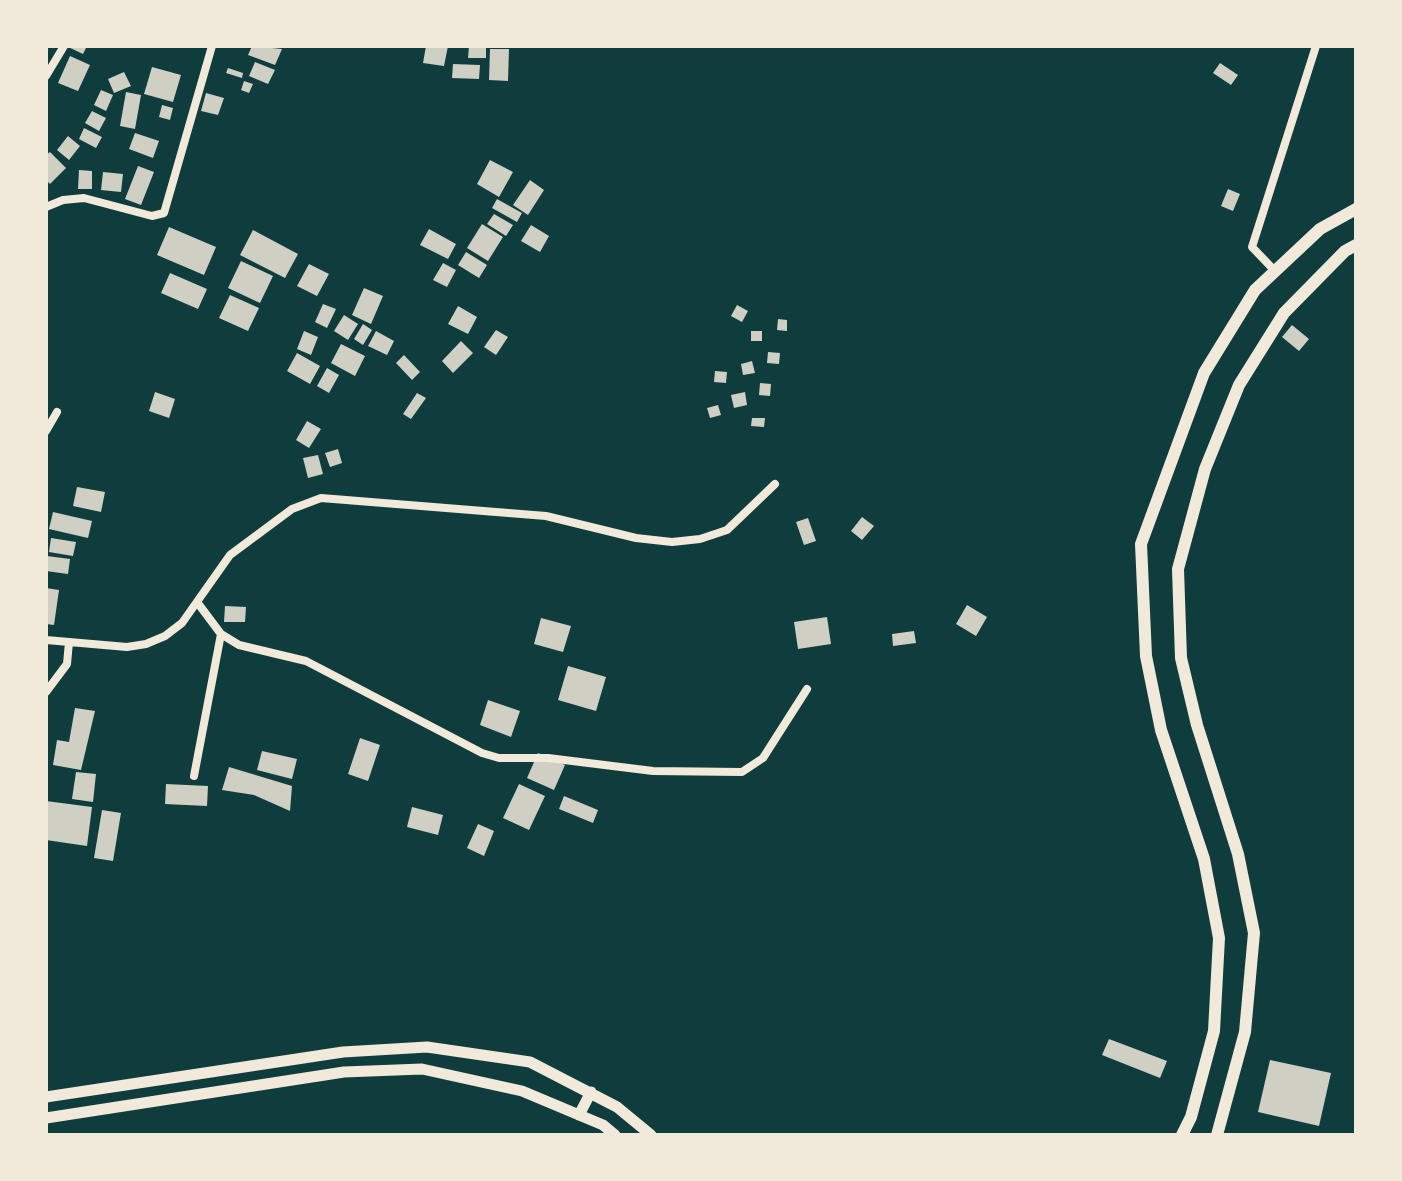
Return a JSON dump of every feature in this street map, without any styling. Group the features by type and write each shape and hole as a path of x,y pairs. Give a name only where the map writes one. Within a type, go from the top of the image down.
{"main road":[{"path":"1182,1135 1191,1117 1214,1031 1219,938 1204,859 1161,730 1146,656 1141,544 1204,373 1255,290 1320,229 1356,209"},
{"path":"1217,1135 1245,1032 1254,933 1238,854 1197,725 1181,658 1178,569 1205,469 1239,385 1284,313 1345,251 1356,245"},
{"path":"46,1097 343,1052 427,1047 530,1062 617,1107 651,1135"},
{"path":"46,1118 344,1072 422,1069 522,1091 579,1115 615,1135"},
{"path":"579,1115 591,1092"}],"street":[{"path":"46,76 64,46"},
{"path":"46,207 63,200 84,198 152,216 164,213 212,46"},
{"path":"1275,271 1252,247 1316,46"},
{"path":"46,431 57,412"},
{"path":"46,640 127,647 146,644 174,630 223,564 239,548 292,509 321,498 546,516 636,538 672,542 700,539 727,530 775,484"},
{"path":"197,602 221,634 247,648 284,653 306,661 482,753 499,758 533,757 653,771 742,772 763,758 807,689"},
{"path":"194,776 221,634"},
{"path":"46,692 67,664 69,642"}],"building":[{"path":"66,46 87,46 83,54"},
{"path":"252,46 282,49 275,65 248,55"},
{"path":"426,46 448,46 444,66 423,63"},
{"path":"469,46 486,46 486,58 468,58"},
{"path":"490,49 509,49 508,81 489,80"},
{"path":"70,56 90,65 78,91 58,83"},
{"path":"255,62 275,70 268,84 249,76"},
{"path":"1220,63 1238,75 1231,85 1213,73"},
{"path":"453,64 480,65 479,79 452,78"},
{"path":"152,67 181,75 173,102 144,94"},
{"path":"228,68 243,73 242,78 226,73"},
{"path":"124,72 131,86 114,93 108,79"},
{"path":"244,81 253,84 249,93 241,90"},
{"path":"101,90 113,95 106,111 94,105"},
{"path":"126,92 141,95 135,129 120,126"},
{"path":"206,93 224,98 218,115 201,111"},
{"path":"162,105 173,108 170,120 159,117"},
{"path":"92,111 106,118 99,131 85,123"},
{"path":"84,128 102,137 96,148 79,139"},
{"path":"135,133 159,141 153,158 129,149"},
{"path":"68,136 80,146 69,160 57,150"},
{"path":"50,152 66,168 50,184 46,180 46,155"},
{"path":"490,160 513,172 499,197 477,184"},
{"path":"138,166 154,172 141,205 125,199"},
{"path":"79,170 92,171 92,189 78,189"},
{"path":"103,172 123,174 121,192 101,190"},
{"path":"530,180 544,190 528,215 513,205"},
{"path":"1228,189 1240,194 1233,211 1221,206"},
{"path":"497,199 522,213 517,222 492,208"},
{"path":"494,214 513,225 506,236 487,224"},
{"path":"482,224 503,237 488,261 467,248"},
{"path":"531,225 549,236 540,252 521,241"},
{"path":"169,227 216,247 204,275 157,255"},
{"path":"429,229 456,244 448,259 420,245"},
{"path":"253,230 298,254 285,278 240,255"},
{"path":"466,252 487,265 479,278 458,265"},
{"path":"241,261 273,276 260,303 228,288"},
{"path":"443,263 456,270 447,287 433,280"},
{"path":"309,264 329,274 317,296 297,286"},
{"path":"170,273 207,289 198,309 161,293"},
{"path":"364,288 383,296 371,324 352,315"},
{"path":"230,295 259,308 248,331 219,318"},
{"path":"323,304 336,309 327,328 315,322"},
{"path":"737,305 748,311 742,322 731,316"},
{"path":"458,306 477,317 468,334 448,324"},
{"path":"344,315 358,324 348,340 334,331"},
{"path":"778,319 787,320 787,331 777,330"},
{"path":"363,324 372,330 363,345 354,339"},
{"path":"1292,325 1309,339 1299,351 1282,337"},
{"path":"496,330 508,337 496,355 484,347"},
{"path":"304,331 318,337 311,355 297,349"},
{"path":"376,331 394,341 387,355 368,346"},
{"path":"751,331 762,331 762,341 751,341"},
{"path":"461,341 473,353 453,373 442,361"},
{"path":"341,344 365,356 355,376 331,363"},
{"path":"768,352 780,353 779,364 767,363"},
{"path":"297,353 320,366 310,384 287,371"},
{"path":"404,355 420,372 412,380 396,363"},
{"path":"752,361 755,373 743,375 741,364"},
{"path":"327,368 339,375 329,393 317,386"},
{"path":"715,371 727,372 726,383 714,382"},
{"path":"760,383 771,384 770,396 759,395"},
{"path":"155,392 175,399 169,418 149,411"},
{"path":"745,392 747,405 734,408 731,395"},
{"path":"417,393 426,398 411,419 403,414"},
{"path":"718,405 721,415 710,418 707,408"},
{"path":"752,418 765,418 764,427 751,426"},
{"path":"307,421 321,429 309,448 296,440"},
{"path":"338,449 342,463 330,467 325,453"},
{"path":"318,455 323,474 308,478 303,458"},
{"path":"77,487 105,492 101,512 73,506"},
{"path":"53,512 92,521 88,538 49,529"},
{"path":"862,517 874,526 862,540 851,531"},
{"path":"808,518 816,541 804,545 796,522"},
{"path":"51,538 76,542 73,556 49,552"},
{"path":"47,556 70,559 68,574 46,571"},
{"path":"46,588 59,590 54,625 46,624"},
{"path":"967,605 987,617 976,636 956,624"},
{"path":"225,606 246,607 245,622 224,622"},
{"path":"827,617 831,644 798,649 794,622"},
{"path":"541,618 571,626 563,652 534,644"},
{"path":"914,631 916,643 893,646 892,634"},
{"path":"568,666 606,677 596,711 558,700"},
{"path":"488,700 520,711 511,737 480,725"},
{"path":"75,708 95,711 81,770 53,765 57,740 69,742"},
{"path":"360,738 380,745 368,781 348,774"},
{"path":"262,751 297,759 292,779 257,770"},
{"path":"538,753 565,765 554,790 527,778"},
{"path":"229,767 292,786 290,811 254,795 222,790"},
{"path":"76,772 96,774 93,802 72,799"},
{"path":"166,784 208,786 207,806 165,804"},
{"path":"519,784 545,796 529,830 503,818"},
{"path":"564,796 598,810 593,823 559,809"},
{"path":"46,801 92,807 87,846 46,840"},
{"path":"412,807 443,815 438,835 407,827"},
{"path":"102,810 121,813 113,861 94,858"},
{"path":"478,824 494,831 484,856 467,848"},
{"path":"1109,1039 1167,1061 1160,1078 1102,1055"},
{"path":"1270,1060 1331,1073 1319,1126 1258,1112"}]}
